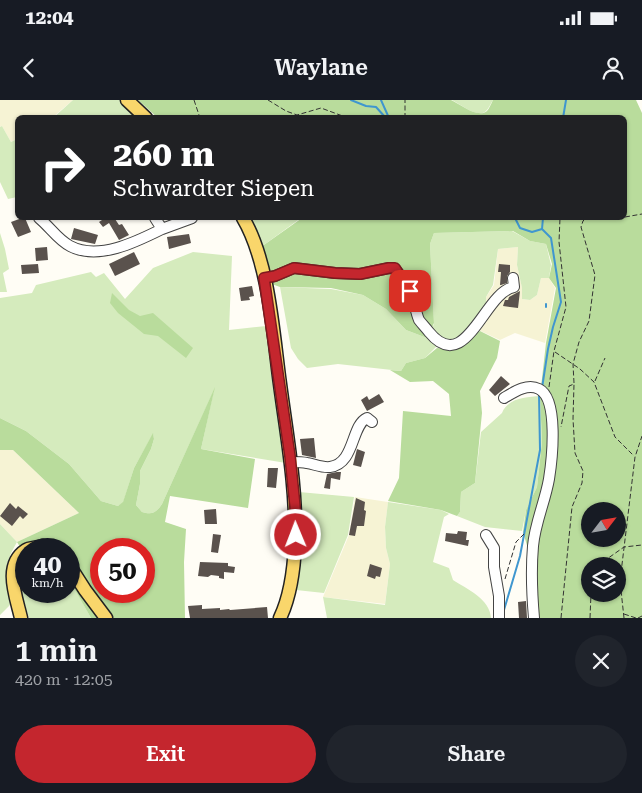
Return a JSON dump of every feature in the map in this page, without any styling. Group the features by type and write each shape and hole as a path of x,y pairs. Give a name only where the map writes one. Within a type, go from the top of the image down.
{"main road":[{"path":"127,100 143,115"},
{"path":"244,220 257,249 264,278 291,462 295,506 294,560 291,582 280,618"},
{"path":"15,562 12,573 15,594"},
{"path":"80,582 106,618"},
{"path":"17,603 21,618"}],"street":[{"path":"41,220 60,239 70,246 81,251 107,252 187,220"},
{"path":"156,220 162,230"},
{"path":"178,230 198,220"},
{"path":"264,278 275,276 294,268 360,274 395,268 410,291 419,320 441,344 449,346 459,342 469,334 501,294 510,287 514,287 513,278"},
{"path":"504,398 518,389 527,387 538,388 548,398 552,413 549,481 533,545 534,618"},
{"path":"291,462 331,467 338,465 351,448 362,422 367,418 372,422"},
{"path":"486,535 494,548 494,567 499,596 499,618"}],"path":[{"path":"194,100 199,115"},
{"path":"268,100 286,111 297,115 321,108 340,115"},
{"path":"404,115 405,100"},
{"path":"627,216 642,214"},
{"path":"548,398 554,352 566,307 559,242 560,220"},
{"path":"561,618 572,507 582,483 583,471 575,453 573,364 579,342 588,321 595,274 581,227 584,220"},
{"path":"554,352 573,364 594,382 615,437 635,457"},
{"path":"594,382 605,358"},
{"path":"560,434 569,386 574,384"},
{"path":"626,531 635,457 642,436"},
{"path":"505,579 516,542 538,522"},
{"path":"626,547 642,545"},
{"path":"610,557 623,548"},
{"path":"624,548 620,580 624,618"},
{"path":"590,618 591,602"},
{"path":"623,614 637,618 642,616"}],"shaded area":[{"path":"0,100 73,100 55,115 15,115 15,140 11,142 2,126 0,127"},
{"path":"518,247 517,265 522,288 522,299 530,300 537,295 541,278 549,278 555,288 545,343 515,333 500,340 472,327 486,309 486,297 494,285 498,249"},
{"path":"0,450 13,450 79,513 26,538 15,538 15,540 0,524"},
{"path":"355,497 388,502 385,527 386,548 390,564 385,604 323,597 349,535"}],"green space":[{"path":"73,100 122,100 138,115 56,115"},
{"path":"138,100 451,100 469,110 483,113 487,111 493,100 636,100 642,113 642,618 532,618 529,552 523,532 526,510 537,487 542,442 540,396 546,343 556,288 549,278 552,264 546,244 530,241 513,231 434,233 430,244 434,323 427,338 406,330 386,309 363,295 331,288 280,287 269,283 261,247 299,220 627,220 627,115 155,115"},
{"path":"452,100 493,100 486,111 478,113"},
{"path":"2,126 11,142 15,140 15,197 8,199 0,182 0,127"},
{"path":"248,220 298,220 261,247"},
{"path":"512,231 530,241 546,244 551,265 549,278 541,278 537,295 530,300 522,299 522,288 517,265 518,247 498,249 493,285 486,297 486,309 458,340 441,342 425,358 406,363 401,371 338,364 307,368 291,348 280,287 331,289 363,295 386,309 406,330 427,338 434,324 430,244 434,233"},
{"path":"0,233 9,269 3,273 7,292 0,292"},
{"path":"193,252 232,256 229,330 266,326 286,463 201,449 214,390 158,509 151,513 145,513 136,505 140,484 140,471 151,449 154,439 153,434 134,468 123,503 118,506 101,501 69,464 26,431 0,418 0,298 32,293 36,285 91,272 96,277 104,273 125,299 153,268"},
{"path":"112,293 129,310 140,316 153,313 193,348 186,358 158,336 144,334 118,313 110,303"},
{"path":"480,331 500,341 497,358 480,391 482,413 475,483 461,492 460,512 457,516 441,510 388,501 399,478 403,411 451,416 449,394 433,381 410,382 390,370 401,371 406,363 425,358 437,348 449,349"},
{"path":"215,387 201,449 255,459 248,508 170,496 165,522 186,529 184,562 185,618 91,618 80,599 80,538 26,538 79,513 13,450 0,450 0,418 26,431 69,464 101,501 118,506 123,502 134,468 153,433 154,439 151,449 140,471 140,484 136,505 142,512 151,513 162,504"},
{"path":"540,396 542,442 537,487 526,510 522,531 485,527 457,516 460,512 461,492 475,483 481,432 502,413 508,404 523,398"},
{"path":"299,492 354,497 348,535 324,593 296,590 302,540"},
{"path":"388,502 441,510 449,514 444,517 433,562 449,568 453,580 471,591 487,605 491,618 327,618 323,597 385,605 390,564 386,548 385,527"},
{"path":"0,524 15,540 15,546 6,567 10,605 0,615"},
{"path":"80,598 91,618 29,618 24,603 80,603"}],"building":[{"path":"26,220 31,232 18,237 11,222"},
{"path":"102,220 116,220 119,225 122,224 129,235 119,240 109,223 103,227 99,222"},
{"path":"74,228 98,235 95,244 71,239"},
{"path":"189,234 191,243 169,249 167,237"},
{"path":"47,247 48,260 36,261 35,248"},
{"path":"134,252 140,264 115,276 109,264"},
{"path":"38,264 39,273 22,274 21,265"},
{"path":"499,264 510,265 507,283 501,285 501,272 498,272"},
{"path":"252,286 254,296 249,297 250,300 241,301 239,288"},
{"path":"520,291 518,308 503,306 505,300 508,300 509,297"},
{"path":"501,376 510,384 495,396 489,390"},
{"path":"379,394 384,402 367,411 361,400 367,396 369,400"},
{"path":"314,438 316,458 302,455 300,439"},
{"path":"357,449 365,452 361,467 353,465"},
{"path":"268,468 278,468 276,488 267,487"},
{"path":"341,472 340,480 331,478 330,489 324,488 327,474"},
{"path":"356,498 365,502 364,510 366,511 364,526 357,526 355,536 349,535"},
{"path":"10,503 16,509 18,506 28,514 23,519 20,516 12,526 0,516"},
{"path":"216,509 217,524 205,524 204,510"},
{"path":"458,531 467,532 466,540 469,540 468,546 445,541 446,533 457,534"},
{"path":"213,534 221,535 218,553 211,552"},
{"path":"200,562 228,563 228,566 235,567 234,573 224,572 224,579 211,575 208,577 198,576"},
{"path":"370,564 382,568 380,577 376,576 375,579 367,576"},
{"path":"526,601 527,618 519,618 518,602"},
{"path":"202,605 202,609 220,608 220,610 267,607 268,618 190,618 188,606"}],"waterway":[{"path":"351,100 366,106 376,107 383,115"},
{"path":"381,100 388,115"},
{"path":"564,115 566,100"},
{"path":"516,220 520,228 532,232 542,229"},
{"path":"542,388 548,349 561,302 551,238 542,229 543,220"},
{"path":"504,610 520,556 540,450 539,394"}],"route":[{"path":"296,535 290,456 264,278 275,276 294,268 360,274 395,268 410,291"}]}
